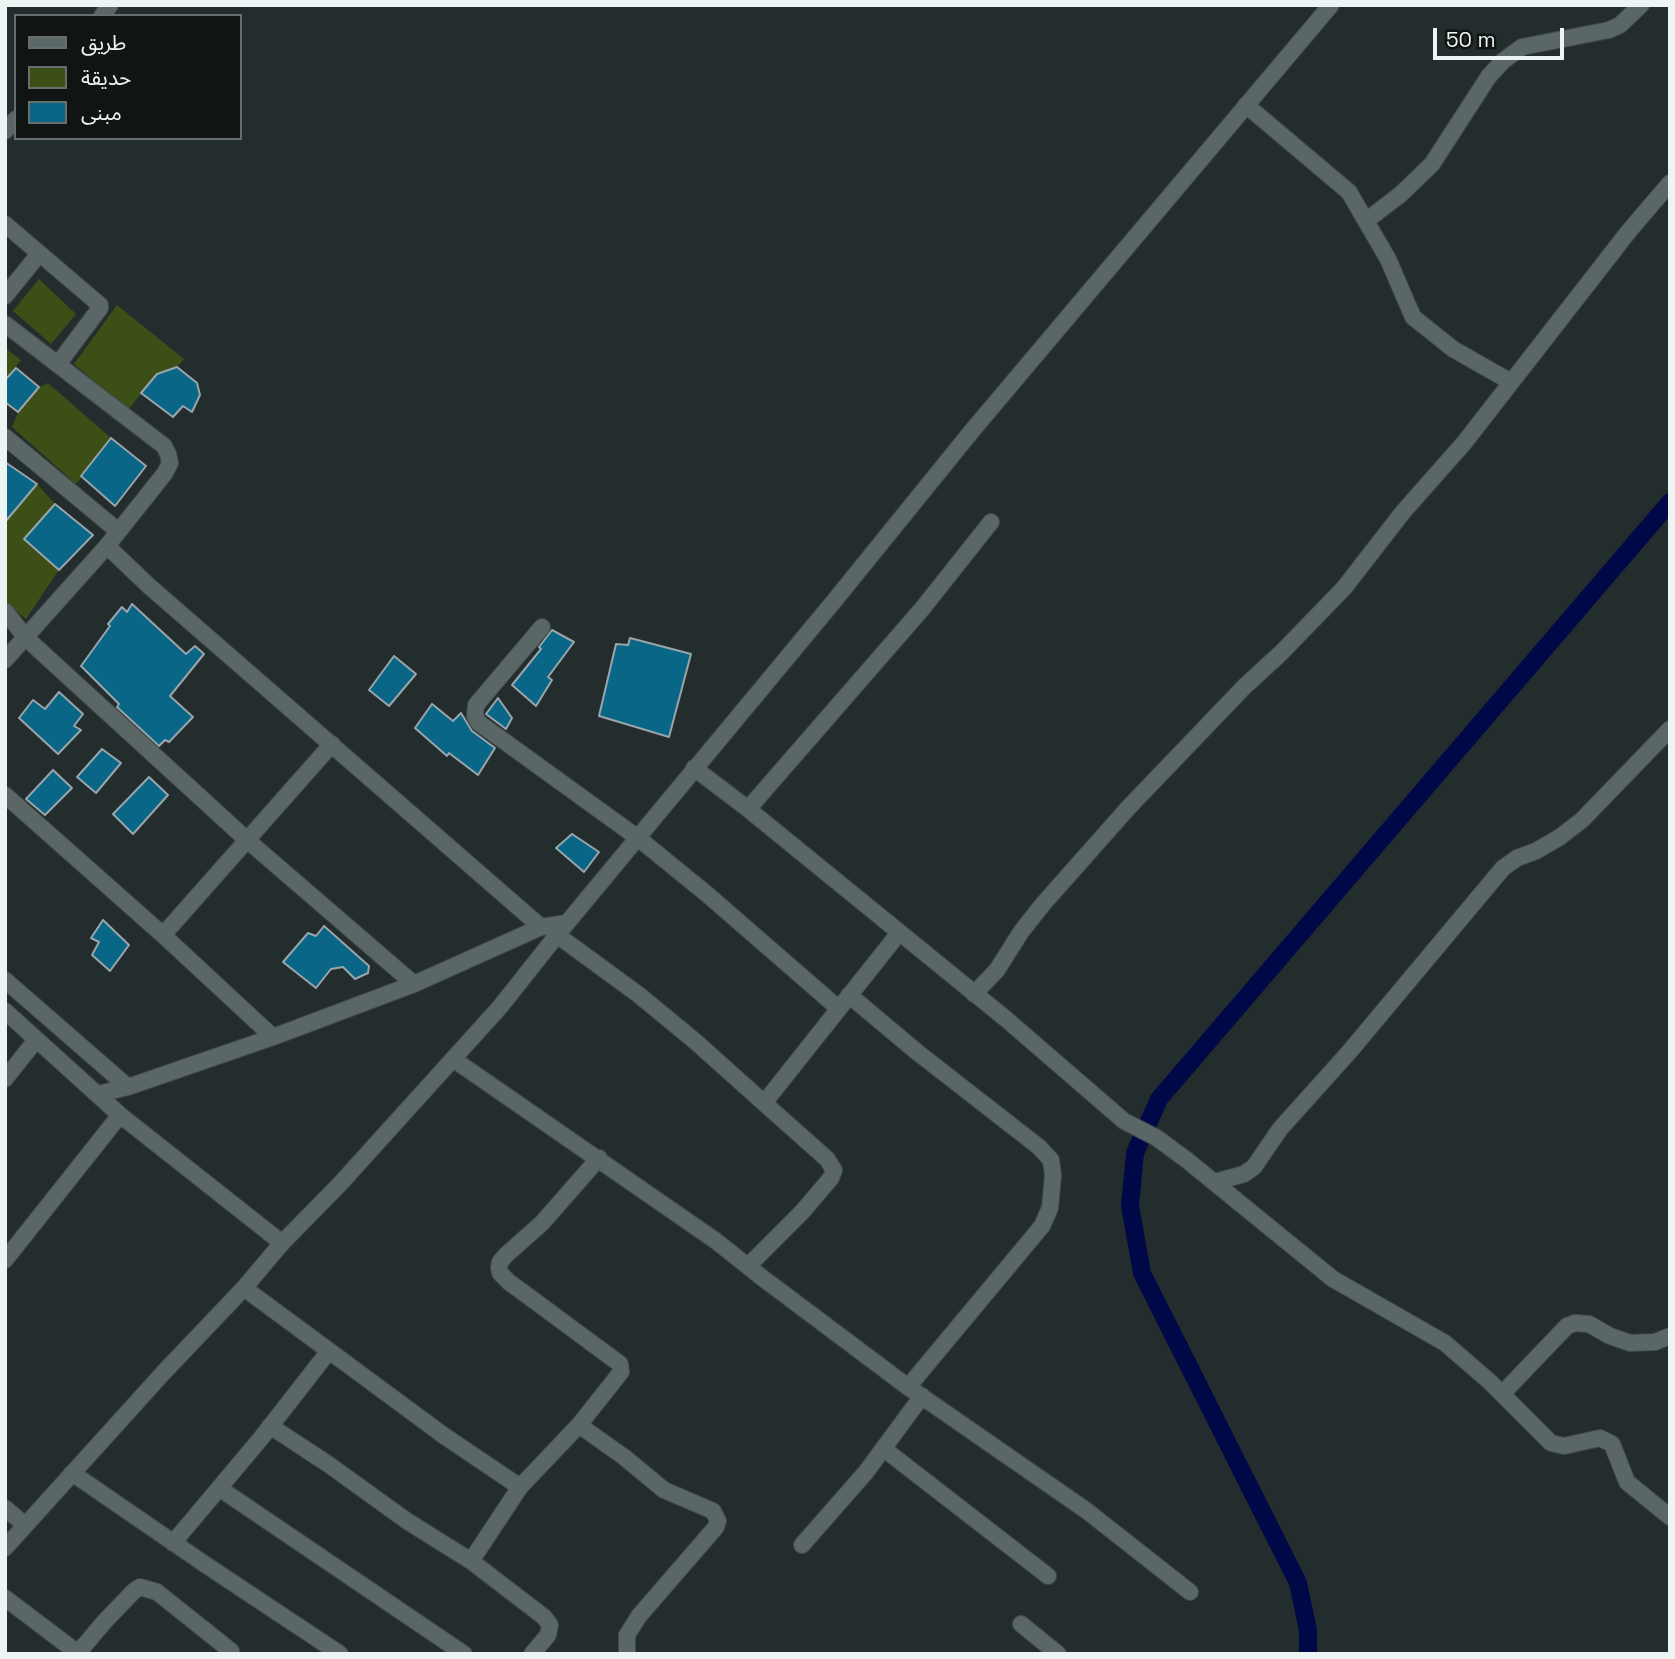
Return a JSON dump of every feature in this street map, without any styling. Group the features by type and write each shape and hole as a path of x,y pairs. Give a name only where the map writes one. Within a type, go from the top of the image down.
{"street":[{"path":"5,1548 500,1007 979,422 1331,5"},
{"path":"1367,220 1401,194 1432,164 1489,76 1503,61 1522,47 1609,30 1620,25 1641,5"},
{"path":"1246,106 1349,192 1388,259 1413,317 1453,349 1511,382"},
{"path":"974,994 997,970 1043,904 1129,807 1245,686 1345,588 1403,512 1464,443 1629,231 1670,183"},
{"path":"5,224 100,306 58,364"},
{"path":"5,296 38,254"},
{"path":"5,324 164,446 170,463 107,546 5,660"},
{"path":"5,437 118,531"},
{"path":"748,809 922,609 991,522"},
{"path":"107,546 149,586 541,928"},
{"path":"5,611 26,638 247,840 414,984"},
{"path":"542,627 476,705 476,720 638,838 838,1008"},
{"path":"1215,1182 1244,1174 1254,1167 1280,1129 1350,1051 1503,868 1560,837 1582,820 1670,729"},
{"path":"163,935 332,744"},
{"path":"694,768 900,933 1124,1121 1157,1138 1333,1279 1445,1343 1502,1394 1550,1443 1563,1446 1600,1438 1612,1444 1627,1482 1670,1517"},
{"path":"5,795 273,1037"},
{"path":"98,1094 128,1087 273,1037 414,984 541,928 562,929 696,1041 827,1159 834,1170 831,1178 803,1211 748,1266"},
{"path":"764,1103 900,933"},
{"path":"5,980 128,1087"},
{"path":"849,995 1039,1147 1051,1160 1053,1175 1050,1208 1042,1226 908,1387"},
{"path":"5,1011 120,1115 282,1243"},
{"path":"5,1079 36,1040"},
{"path":"453,1059 716,1241 908,1387 1087,1511 1190,1592"},
{"path":"5,1260 120,1115"},
{"path":"471,1561 520,1487 579,1425 621,1372 620,1364 509,1282 500,1273 499,1267 500,1262 542,1223 599,1158"},
{"path":"244,1288 443,1435 520,1487"},
{"path":"1502,1394 1567,1326 1575,1323 1590,1324 1610,1336 1630,1343 1655,1342 1670,1336"},
{"path":"173,1543 329,1351"},
{"path":"803,1545 844,1500 922,1396"},
{"path":"579,1425 664,1490 713,1511 718,1521 639,1616 627,1635 627,1654"},
{"path":"270,1426 407,1521 471,1561 535,1609 550,1625 548,1635 532,1654"},
{"path":"884,1449 1048,1576"},
{"path":"72,1473 340,1654"},
{"path":"219,1488 464,1654"},
{"path":"5,1508 25,1525"},
{"path":"5,1598 79,1653 134,1591 140,1587 148,1588 157,1592 231,1651"},
{"path":"1021,1624 1058,1654"}],"green space":[{"path":"39,279 76,314 51,344 13,311"},
{"path":"117,305 184,359 177,367 157,374 128,410 74,364"},
{"path":"5,348 21,360 5,380"},
{"path":"48,383 111,438 76,484 12,427 18,412 39,387"},
{"path":"37,484 55,504 24,539 59,570 26,619 5,602 5,515 9,518"}],"building":[{"path":"177,367 197,383 200,395 192,412 183,406 173,417 141,393 157,374"},
{"path":"16,368 39,387 18,412 5,402 5,380"},
{"path":"111,438 146,466 115,506 81,476"},
{"path":"5,462 37,484 5,522"},
{"path":"55,504 93,535 59,570 24,539"},
{"path":"132,604 186,654 195,646 204,654 170,696 193,717 169,742 165,740 159,746 117,707 119,704 81,666 110,626 108,624 122,607 127,612"},
{"path":"552,630 574,642 548,677 552,680 536,706 512,685 541,649 539,647"},
{"path":"630,638 691,654 669,737 599,716 616,644 628,645"},
{"path":"394,656 416,674 389,706 369,690"},
{"path":"59,692 83,714 74,726 81,730 58,754 19,718 33,700 45,709"},
{"path":"498,698 512,718 506,729 486,714"},
{"path":"432,704 453,721 461,713 472,731 495,748 478,775 449,753 447,756 415,728"},
{"path":"102,749 121,763 96,793 77,777"},
{"path":"53,770 72,788 45,815 26,799"},
{"path":"149,777 168,795 133,834 113,814"},
{"path":"572,834 599,852 584,872 556,848"},
{"path":"103,920 129,945 110,971 92,955 99,942 91,938"},
{"path":"324,926 369,966 368,973 355,979 343,967 331,969 316,988 283,962 308,933 316,936"}],"waterway":[{"path":"1308,1654 1308,1630 1298,1583 1142,1273 1130,1206 1135,1153 1159,1099 1670,502"}]}
